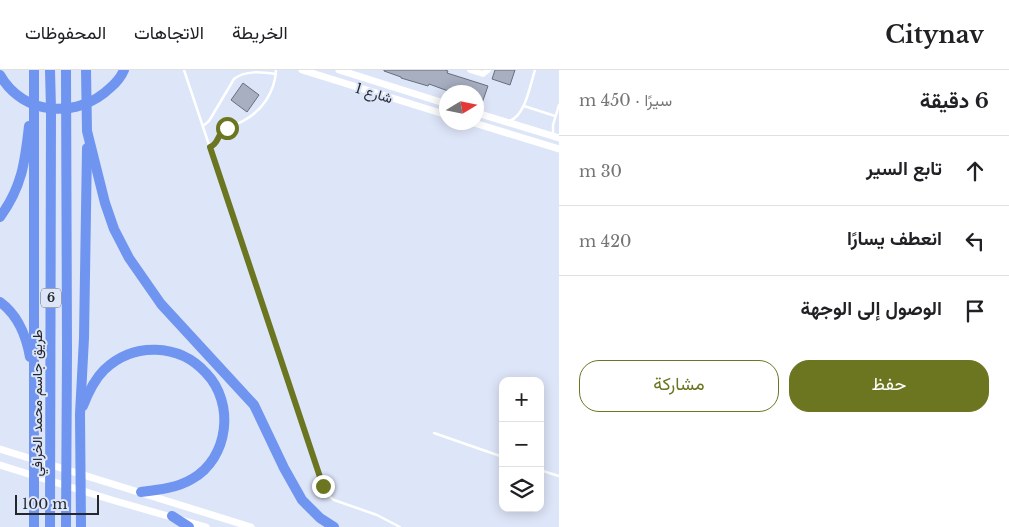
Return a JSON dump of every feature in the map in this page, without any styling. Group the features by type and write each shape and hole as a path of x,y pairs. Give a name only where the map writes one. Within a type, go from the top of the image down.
{"highway":[{"path":"0,217 10,203 23,169 27,147 34,70"},
{"path":"34,70 34,527"},
{"name":"طريق جاسم محمد الخرافي","path":"50,70 50,527"},
{"name":"6","path":"66,70 66,527"},
{"path":"81,527 80,414 84,338 86,70"},
{"path":"1,77 19,96 37,106 69,109 97,99 114,85 124,70"},
{"path":"87,131 105,203 114,230 129,258 161,304 254,405 284,468 302,500 320,518 334,527"},
{"path":"0,302 13,315 26,338 34,377"},
{"path":"80,414 92,386 103,371 118,359 142,350 176,353 194,362 210,377 220,396 225,419 220,447 212,461 200,474 187,482 141,492"},
{"path":"28,527 34,503"},
{"path":"172,516 189,527"}],"street":[{"name":"شارع 1","path":"302,70 439,113"},
{"name":"شارع 1","path":"338,70 439,102"},
{"path":"470,70 482,74 488,70"},
{"path":"391,98 397,93 424,97"},
{"path":"484,115 556,137"},
{"path":"484,126 559,149"},
{"path":"0,450 251,527"},
{"path":"0,465 206,527"}],"lane":[{"path":"184,70 326,492 334,500 377,515 400,527"},
{"path":"507,122 515,119 524,106 535,70"},
{"path":"203,126 209,120 238,75 251,71 276,72 271,90 262,105 245,120 222,132 216,144 210,147"},
{"path":"556,137 552,129 559,105"},
{"path":"524,106 556,116"},
{"path":"434,434 499,456"},
{"path":"544,471 559,476"}],"building":[{"path":"445,70 448,71 447,73 488,86 484,97 484,85 439,85 439,88 401,78 384,71"},
{"path":"495,70 515,70 510,85 492,79"},
{"path":"243,83 259,95 247,112 231,100"}],"route":[{"path":"227,128 220,134 216,144 210,147 323,486"}]}
